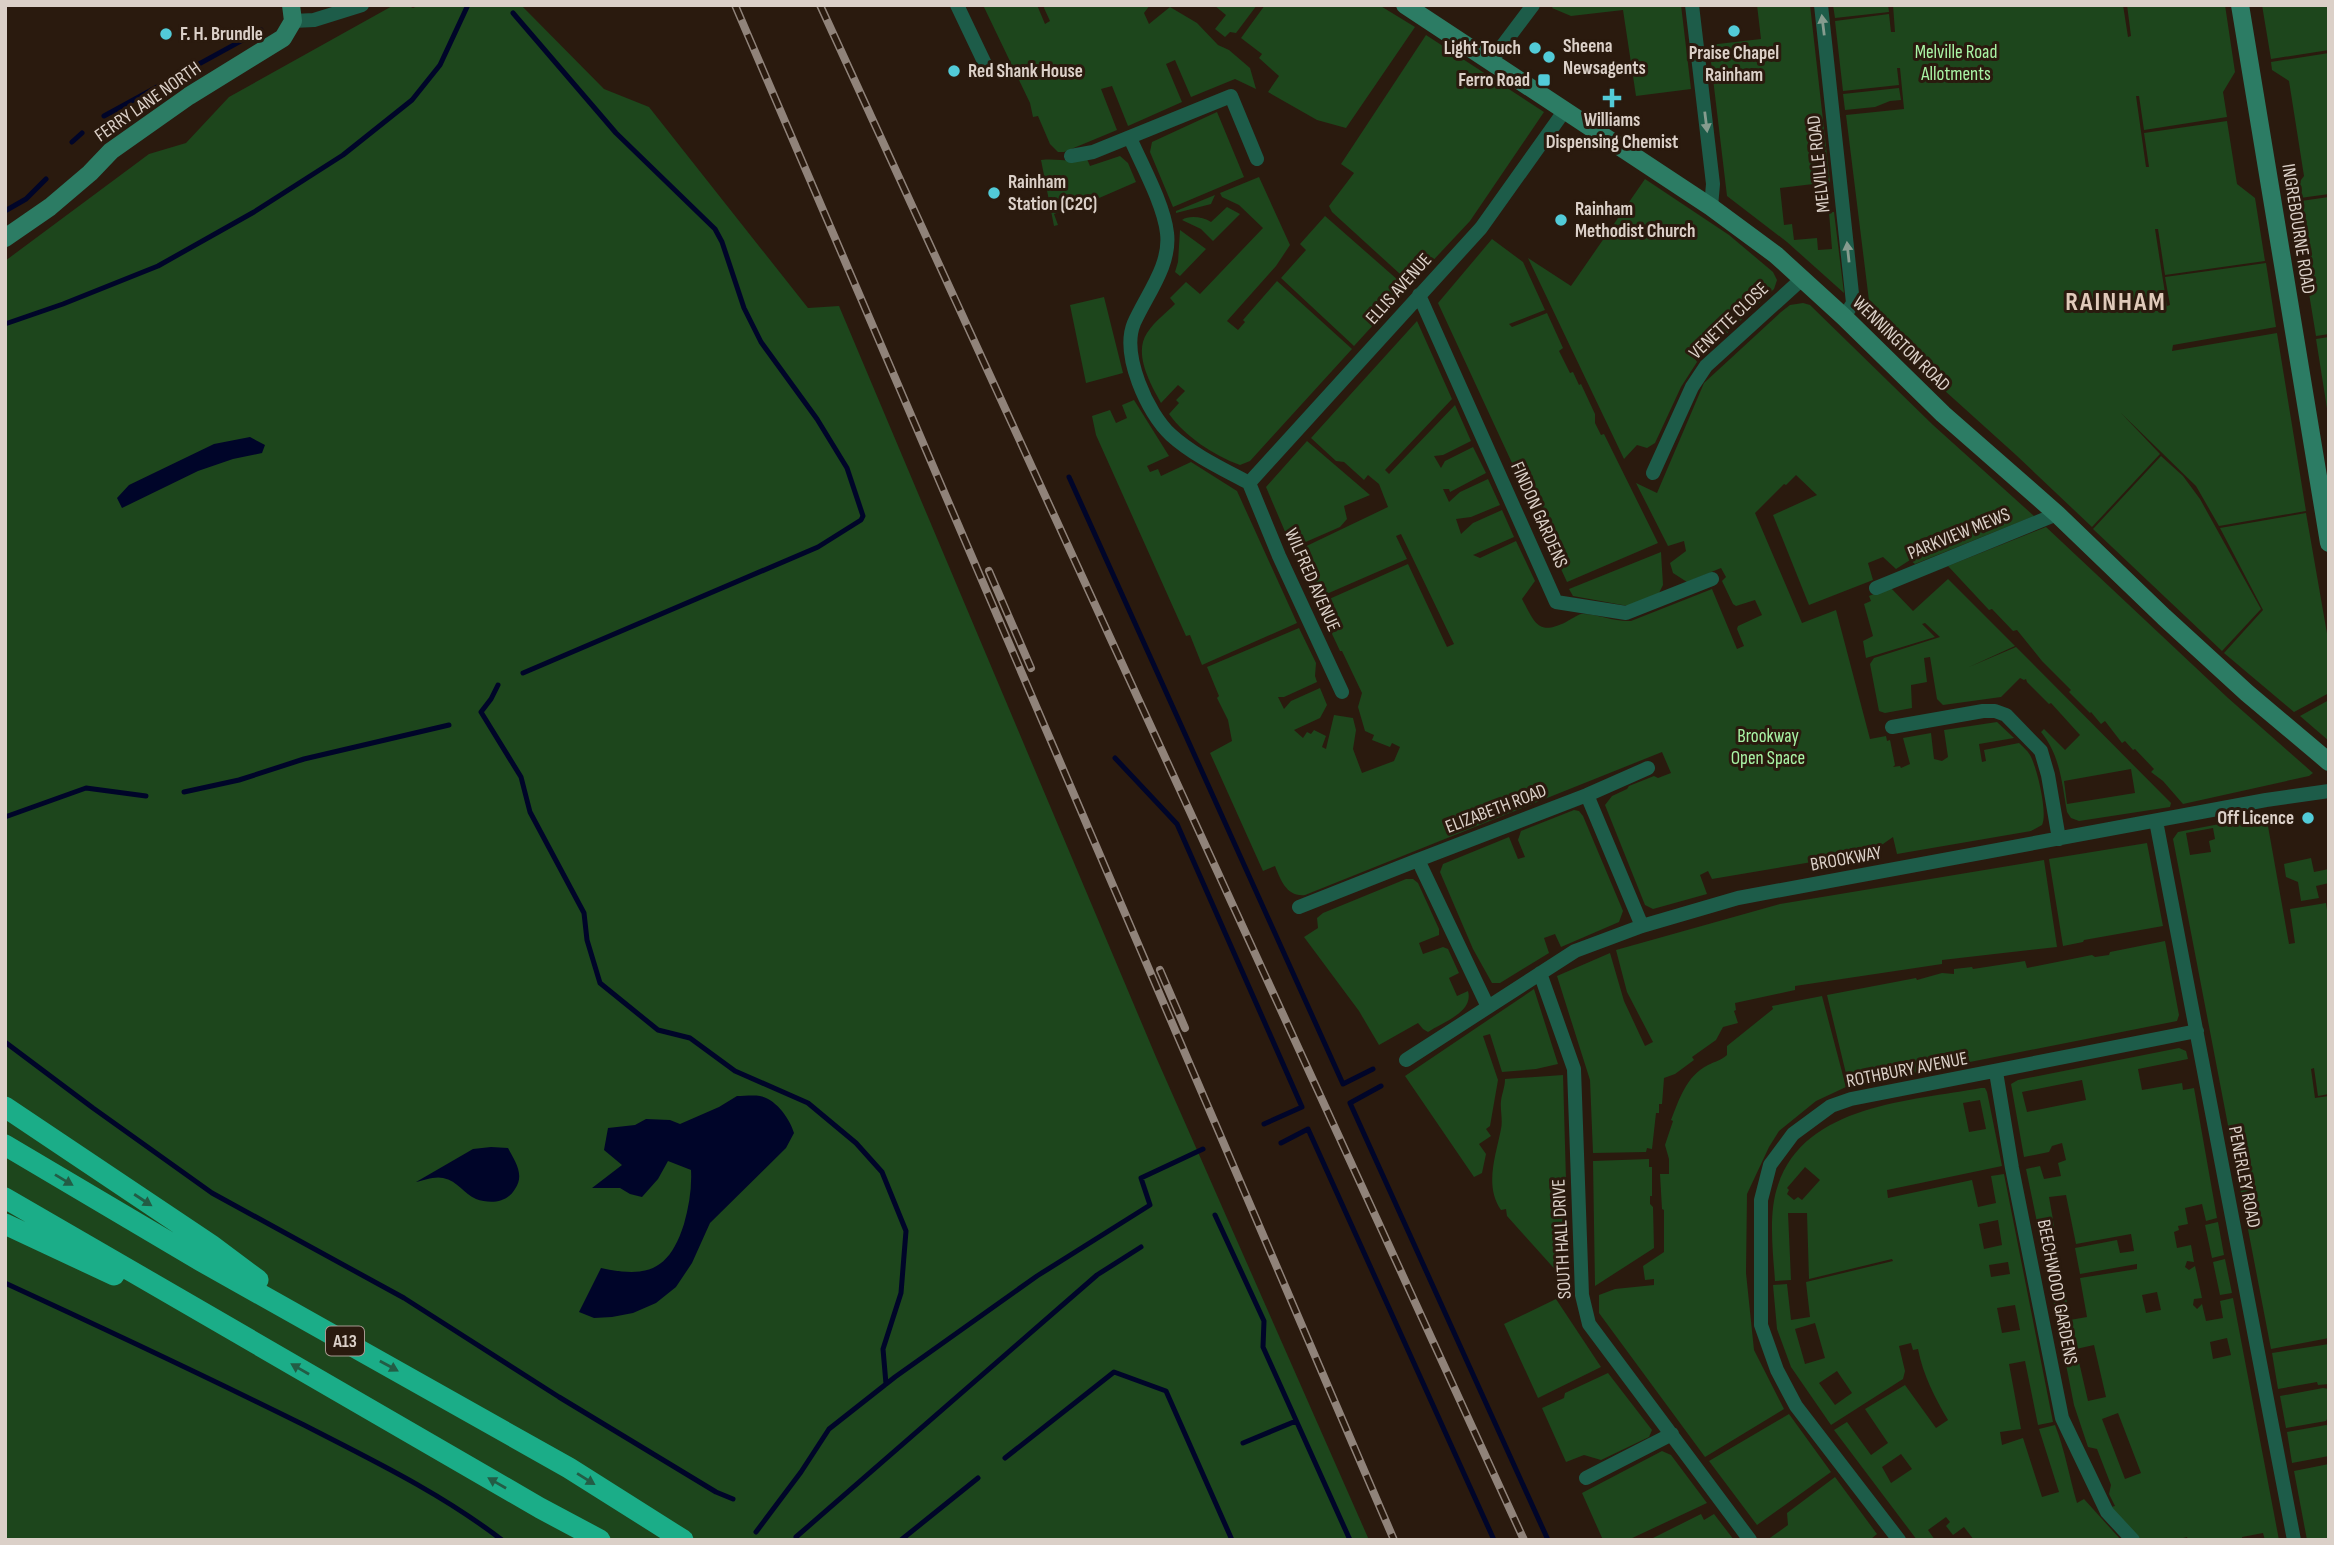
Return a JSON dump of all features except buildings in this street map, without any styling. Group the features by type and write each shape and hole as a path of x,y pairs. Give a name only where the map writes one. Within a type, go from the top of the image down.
{"highway":[{"name":"A13","path":"5,1107 211,1245 323,1329"},
{"name":"A13","path":"5,1145 201,1261 569,1468 683,1540"},
{"name":"A13","path":"5,1198 600,1540"},
{"name":"A13","path":"5,1224 239,1334"}],"main road":[{"name":"WENNINGTON ROAD","path":"1405,5 1712,207 1803,278 1943,414 2057,514 2213,662 2329,762"},
{"name":"INGREBOURNE ROAD","path":"2241,5 2329,543"},
{"name":"FERRY LANE NORTH","path":"5,238 50,207 111,151 189,96 283,38 292,13"}],"street":[{"name":"FERRY LANE NORTH","path":"292,13 314,20 362,5"},
{"path":"957,5 987,68"},
{"path":"1491,61 1533,5"},
{"path":"1692,5 1713,184 1712,207"},
{"name":"MELVILLE ROAD","path":"1821,5 1853,303 1844,317"},
{"path":"1071,156 1093,152 1231,96 1257,159"},
{"name":"ELLIS AVENUE","path":"1249,483 1481,228 1565,110"},
{"path":"1130,138 1168,234 1166,260 1133,326 1131,352 1136,376 1148,405 1170,434 1204,458 1249,483"},
{"name":"VENETTE CLOSE","path":"1653,473 1692,387 1706,366 1803,278"},
{"name":"FINDON GARDENS","path":"1419,295 1556,602 1626,613 1712,579"},
{"name":"WILFRED AVENUE","path":"1249,483 1279,556 1342,692"},
{"name":"PARKVIEW MEWS","path":"1876,588 2057,514"},
{"path":"1892,727 1983,711 1996,711 2006,715 2041,751 2059,839"},
{"name":"ELIZABETH ROAD","path":"1299,907 1587,795 1648,768"},
{"name":"BROOKWAY","path":"1406,1060 1575,951 1642,926 1738,898 2329,791"},
{"path":"1587,795 1642,926"},
{"name":"PENERLEY ROAD","path":"2156,821 2294,1540"},
{"path":"1419,860 1488,1007"},
{"name":"SOUTH HALL DRIVE","path":"1540,973 1574,1069 1582,1295 1589,1324 1750,1540"},
{"name":"ROTHBURY AVENUE","path":"1899,1540 1796,1406 1777,1370 1760,1325 1761,1200 1770,1165 1793,1134 1831,1107 1851,1099 2197,1031"},
{"name":"BEECHWOOD GARDENS","path":"1996,1072 2012,1168 2062,1418 2107,1512 2133,1540"},
{"path":"1586,1478 1672,1434"}],"green space":[{"path":"394,5 413,8 420,5 521,5 604,89 649,107 808,308 839,306 1156,1057 1369,1540 5,1540 5,261 149,154 186,143 229,97"},
{"path":"983,5 1037,5 1045,24 1050,21 1045,5 1150,5 1144,13 1149,24 1170,7 1197,23 1218,45 1229,50 1250,68 1256,89 1235,79 1191,97 1175,60 1166,64 1182,102 1128,126 1112,86 1101,89 1117,130 1058,152 1050,144 1038,116 1033,117 1030,103"},
{"path":"1214,5 1257,5 1236,33 1230,32 1225,37 1215,29 1226,15"},
{"path":"1265,5 1379,5 1415,27 1346,128 1317,120 1268,92 1279,76 1259,58 1262,54 1241,38"},
{"path":"1554,5 1681,5 1691,89 1636,96 1623,10 1571,16 1552,8"},
{"path":"1757,5 1810,5 1830,182 1780,188 1784,225 1792,224 1794,240 1817,238 1818,250 1832,249 1829,212 1834,212 1844,293 1787,242 1727,196 1709,45 1761,39"},
{"path":"1833,5 1888,5 1889,12 1835,18"},
{"name":"Melville Road Allotments","path":"1893,5 2123,5 2128,37 2131,36 2127,5 2225,5 2235,72 2223,92 2227,117 2144,130 2139,96 2136,96 2146,167 2149,167 2144,133 2227,121 2237,184 2255,198 2265,261 2165,275 2158,229 2155,229 2167,306 2170,305 2165,277 2266,263 2276,327 2173,345 2172,351 2277,333 2306,511 2219,526 2196,486 2121,413 2160,454 2092,527 1872,325 1846,115 1904,109 1900,68 1897,68 1899,85 1843,91 1835,21 1889,14 1891,32 1895,32"},
{"path":"2262,5 2329,5 2329,50 2271,59"},
{"path":"1426,35 1544,112 1470,221 1411,284 1332,212 1329,206 1354,173 1341,164"},
{"path":"2329,53 2329,194 2293,199 2292,192 2304,176 2289,81 2272,70 2271,62"},
{"path":"1899,88 1901,100 1875,107 1845,110 1843,94"},
{"path":"1217,112 1244,177 1173,207 1150,152 1152,142"},
{"path":"1120,156 1128,163 1136,182 1083,205 1082,203 1054,214 1058,225 1054,226 1041,160 1087,159 1090,166"},
{"path":"1259,177 1290,245 1276,266 1227,321 1238,330 1245,322 1243,320 1277,281 1352,349 1250,461 1240,465 1201,444 1169,414 1179,403 1176,400 1185,391 1178,385 1161,403 1145,369 1142,350 1147,333 1175,304 1170,298 1186,282 1200,294 1263,228 1239,205 1222,197 1220,193"},
{"path":"1645,179 1729,235 1773,272 1777,280 1774,289 1707,352 1701,347 1693,355 1697,362 1681,387 1655,443 1647,448 1637,445 1624,459 1528,258 1571,286"},
{"path":"1215,195 1211,204 1176,213 1176,211"},
{"path":"2329,197 2329,334 2316,336 2294,202"},
{"path":"1227,207 1240,214 1213,241 1201,229 1182,220 1196,217 1211,222"},
{"path":"1325,216 1407,288 1354,346 1281,278 1306,250 1300,244"},
{"path":"1180,230 1206,249 1180,276 1175,272"},
{"path":"1492,239 1523,262 1545,310 1509,324 1512,327 1547,313 1563,348 1559,351 1570,373 1573,372 1579,385 1581,384 1595,414 1595,423 1601,435 1604,434 1658,543 1567,582 1438,303"},
{"path":"1104,297 1123,373 1086,383 1070,305"},
{"name":"Brookway Open Space","path":"1790,305 1810,305 1933,425 2034,516 1915,564 1910,560 1896,569 1883,557 1868,563 1873,580 1809,605 1773,515 1817,495 1796,475 1755,513 1802,623 1836,610 1870,739 1886,736 1887,741 1890,740 1895,765 1893,767 1901,768 1910,764 1903,738 1931,733 1934,759 1942,761 1948,757 1944,730 1997,722 2014,738 1979,744 1982,762 1986,761 1984,750 2019,743 2026,750 2033,761 2041,790 2044,811 2042,825 2031,831 1897,854 1893,837 1873,851 1859,854 1712,879 1708,871 1700,875 1707,894 1653,909 1645,905 1605,805 1612,796 1629,786 1654,776 1658,778 1671,773 1662,752 1305,895 1289,891 1275,866 1263,871 1210,753 1232,741 1228,720 1217,698 1219,696 1207,667 1299,628 1316,663 1317,682 1284,697 1278,697 1284,709 1291,701 1320,688 1327,705 1320,718 1294,730 1303,738 1307,732 1311,734 1314,730 1326,736 1322,747 1326,749 1334,715 1353,718 1356,730 1353,749 1362,773 1394,761 1400,747 1392,743 1390,747 1372,740 1374,735 1365,731 1358,707 1362,693 1318,604 1408,564 1447,647 1454,644 1401,534 1396,536 1407,559 1315,599 1294,552 1388,507 1379,484 1368,475 1364,480 1344,462 1336,461 1311,438 1417,321 1452,399 1385,470 1389,474 1455,405 1471,441 1443,455 1434,456 1441,468 1445,461 1473,447 1486,473 1450,492 1449,489 1443,489 1449,502 1460,492 1488,479 1500,505 1471,517 1456,519 1461,534 1473,523 1502,510 1514,537 1473,555 1480,558 1516,541 1535,581 1522,599 1538,625 1549,628 1557,626 1581,614 1631,621 1712,589 1737,649 1744,646 1738,626 1762,615 1755,600 1736,606 1733,604 1722,581 1726,577 1721,568 1687,582 1673,573 1670,563 1686,551 1684,541 1668,546 1636,483 1657,493 1704,383 1781,312"},
{"path":"2329,337 2329,421 2316,339"},
{"path":"1134,400 1169,456 1147,466 1150,472 1158,469 1161,476 1191,462 1237,491 1297,623 1202,665 1190,635 1186,636 1096,435 1092,416 1110,410 1116,423 1127,418 1122,405"},
{"path":"1307,441 1370,495 1344,506 1347,519 1340,527 1292,548 1266,487"},
{"path":"2161,456 2183,476 2200,499 2261,609 2222,651 2093,529"},
{"path":"2306,513 2329,645 2329,693 2294,712 2224,653 2263,610 2220,528"},
{"path":"2046,527 2228,698 2313,773 2183,804 2163,781 2151,772 2154,769 2135,749 2125,741 2122,743 2105,721 2101,724 2069,692 2071,690 2042,661 2017,630 2013,631 1992,609 1989,610 1948,566"},
{"path":"1661,552 1663,585 1659,593 1628,606 1573,596 1569,589"},
{"path":"1948,579 2015,646 1969,667 2016,647 2171,803 2170,807 2079,821 2071,818 2067,812 2056,760 2041,732 2044,729 2065,750 2080,735 2026,679 2020,678 2001,697 1943,705 1937,699 1930,657 1924,658 1927,682 1911,685 1912,708 1885,713 1879,711 1870,664 1874,658 1940,637 1925,623 1922,624 1935,637 1866,658 1863,641 1873,636 1864,604 1871,601 1869,596 1890,587 1913,611","holes":["2131,769 2135,793 2067,804 2064,781"]},
{"path":"2329,700 2329,741 2300,716"},
{"path":"1574,810 1583,816 1623,911 1619,922 1561,947 1555,934 1544,938 1549,953 1500,983 1492,983 1473,949 1440,872 1443,864 1509,837 1518,859 1525,857 1518,840 1521,831"},
{"path":"2266,815 2289,944 2295,943 2290,909 2326,903 2329,923 2329,1094 2318,1096 2314,1068 2311,1069 2315,1098 2329,1096 2329,1338 2271,1349 2173,839 2178,832","holes":["2213,828 2215,839 2209,841 2211,852 2190,855 2186,833"]},
{"path":"2147,843 2163,926 2063,946 2049,859"},
{"path":"2311,858 2314,872 2329,869 2329,883 2316,886 2319,898 2301,901 2298,882 2286,877 2284,864"},
{"path":"2044,860 2057,947 1942,960 1942,964 1795,986 1795,990 1735,1003 1734,1011 1738,1023 1723,1027 1716,1040 1692,1057 1694,1060 1675,1074 1664,1078 1662,1104 1659,1104 1659,1113 1656,1113 1652,1149 1647,1148 1646,1152 1593,1153 1590,1080 1557,976 1610,953 1624,1001 1645,1046 1653,1042 1627,992 1616,950 1780,904"},
{"path":"1406,879 1413,879 1418,883 1439,929 1439,935 1419,943 1423,954 1443,947 1448,949 1459,973 1449,978 1457,996 1468,991 1469,998 1456,1016 1428,1032 1418,1023 1379,1045 1359,1011 1304,937 1318,928 1317,918 1323,913"},
{"path":"2165,941 2179,1015 2177,1021 1849,1086 1827,995 1916,978 1917,980 1942,973 1954,974 1954,969 1973,969 2025,961 2027,968 2092,955 2109,955 2110,952"},
{"path":"1534,989 1558,1064 1502,1072 1490,1034 1483,1036 1498,1080 1490,1126 1486,1129 1491,1136 1479,1144 1486,1154 1482,1173 1474,1177 1405,1076"},
{"path":"1822,996 1846,1087 1816,1101 1779,1131 1747,1194 1746,1273 1754,1350 1784,1409 1705,1457 1599,1313 1599,1295 1615,1289 1654,1285 1654,1279 1645,1280 1643,1266 1664,1252 1664,1210 1660,1174 1669,1174 1665,1145 1680,1097 1694,1075 1727,1055 1727,1046 1773,1009 1772,1006"},
{"path":"2179,1048 2186,1051 2188,1059 2138,1069 2142,1090 2182,1083 2183,1090 2194,1088 2217,1218 2206,1221 2202,1204 2185,1208 2188,1224 2178,1226 2179,1230 2174,1232 2177,1248 2191,1245 2194,1262 2187,1261 2185,1267 2189,1270 2195,1266 2202,1298 2194,1299 2193,1305 2197,1309 2202,1304 2206,1321 2223,1318 2220,1301 2233,1298 2279,1540 2265,1540 2263,1533 2242,1537 2242,1540 2188,1540 2187,1537 2175,1540 2141,1540 2111,1507 2115,1506 2109,1494 2111,1485 2097,1449 2088,1447 2074,1405 2050,1284 2063,1281 2070,1320 2087,1317 2080,1278 2137,1269 2137,1264 2080,1274 2075,1248 2117,1240 2120,1253 2134,1251 2131,1234 2076,1244 2066,1195 2049,1197 2058,1248 2043,1251 2026,1169 2040,1166 2044,1179 2061,1176 2058,1163 2066,1160 2062,1143 2052,1146 2049,1152 2024,1157 2011,1084 2018,1080","holes":["2082,1080 2086,1100 2027,1112 2022,1092","2157,1292 2161,1310 2146,1313 2142,1295","2227,1338 2231,1355 2213,1359 2210,1342","2094,1345 2106,1397 2088,1401 2076,1349","2118,1413 2141,1473 2125,1479 2102,1419"]},
{"path":"1563,1075 1569,1285 1507,1216 1506,1209 1501,1210 1496,1201 1492,1181 1502,1126 1501,1101 1505,1079"},
{"path":"1985,1088 1987,1092 2002,1166 1887,1190 1888,1198 1972,1180 1978,1207 1996,1203 1991,1176 2004,1174 2053,1422 2038,1425 2025,1361 2009,1364 2021,1429 2000,1432 2002,1445 2023,1438 2042,1497 2059,1492 2039,1429 2055,1425 2077,1503 2084,1499 2121,1540 1974,1540 1964,1527 1953,1535 1946,1526 1950,1522 1946,1517 1928,1530 1935,1540 1917,1540 1834,1430 1847,1422 1871,1455 1888,1443 1865,1409 1905,1385 1936,1428 1948,1420 1930,1386 1918,1349 1913,1350 1911,1343 1899,1346 1905,1371 1903,1379 1831,1425 1791,1367 1777,1329 1773,1285 1787,1284 1791,1320 1810,1317 1806,1282 1893,1261 1892,1259 1809,1279 1807,1213 1788,1213 1791,1280 1775,1281 1773,1208 1778,1185 1792,1158 1811,1137 1836,1122 1864,1111","holes":["1980,1100 1986,1129 1969,1132 1963,1103","1805,1167 1820,1180 1802,1200 1798,1197 1794,1200 1787,1194 1787,1188","1998,1220 2002,1245 1984,1249 1979,1224","2008,1262 2010,1274 1991,1277 1989,1265","2015,1305 2020,1330 2002,1333 1997,1308","1815,1323 1825,1358 1805,1364 1795,1329","1837,1371 1852,1393 1835,1405 1819,1383","1901,1454 1912,1469 1891,1483 1882,1467"]},
{"path":"1649,1159 1649,1167 1652,1167 1650,1204 1653,1207 1654,1248 1595,1286 1593,1161"},
{"path":"2218,1222 2224,1255 2212,1258 2205,1225"},
{"path":"2057,1252 2062,1277 2049,1280 2043,1254"},
{"path":"2225,1259 2232,1293 2220,1295 2213,1262"},
{"path":"1556,1299 1601,1367 1538,1398 1504,1324"},
{"path":"2329,1344 2329,1384 2318,1385 2317,1382 2278,1389 2272,1353"},
{"path":"1608,1373 1652,1430 1649,1437 1601,1460 1584,1455 1566,1462 1542,1408 1564,1398 1565,1393"},
{"path":"2329,1389 2329,1415 2326,1421 2286,1428 2280,1396"},
{"path":"1789,1414 1831,1472 1757,1525 1709,1461"},
{"path":"2329,1426 2329,1456 2292,1463 2287,1432"},
{"path":"1662,1451 1671,1455 1707,1503 1628,1540 1603,1540 1582,1493"},
{"path":"2329,1464 2329,1540 2307,1540 2294,1471"},
{"path":"1835,1477 1877,1534 1870,1540 1767,1540 1788,1525 1787,1513"},
{"path":"1701,1514 1704,1520 1714,1514 1734,1540 1649,1540"}],"water":[{"path":"250,437 265,445 262,453 198,471 122,508 117,498 129,485 214,444"},
{"path":"737,1096 766,1098 782,1110 794,1133 786,1148 710,1223 692,1263 676,1287 656,1303 633,1313 612,1317 594,1318 579,1312 601,1268 644,1271 663,1261 678,1240 690,1197 691,1170 668,1161 658,1179 642,1197 620,1188 592,1188 622,1165 604,1150 608,1128 635,1125 646,1119 670,1120 680,1124"},
{"path":"508,1148 518,1168 518,1184 512,1194 503,1200 487,1202 476,1199 443,1178 416,1182 473,1149"}],"waterway":[{"path":"5,324 158,266 254,212 343,155 412,100 440,65 467,7"},
{"path":"513,13 616,133 715,229 744,308 761,342 817,419 847,468 863,516 861,520 818,547 523,673"},
{"path":"104,116 261,30"},
{"path":"72,142 82,133"},
{"path":"5,211 26,199 46,179"},
{"path":"1069,477 1343,1084 1373,1069"},
{"path":"498,685 481,712 521,777 530,812 584,913 587,940 600,983 658,1030 690,1038 735,1071 808,1103 856,1143 882,1172 906,1231 901,1293 883,1349 886,1384"},
{"path":"184,792 239,780 304,759 449,725"},
{"path":"1115,758 1177,824 1302,1107 1264,1124"},
{"path":"5,817 86,788 146,796"},
{"path":"5,1042 212,1193 404,1298 559,1397 716,1492 733,1499"},
{"path":"1381,1086 1350,1103 1548,1540"},
{"path":"1281,1143 1308,1129 1494,1540"},
{"path":"756,1532 829,1429 895,1377 1037,1276 1150,1205 1141,1178 1203,1149"},
{"path":"1215,1215 1264,1321 1263,1347 1350,1540"},
{"path":"796,1537 1097,1275 1141,1247"},
{"path":"5,1283 355,1451 455,1507 502,1540"},
{"path":"1005,1458 1114,1372 1166,1391 1232,1540"},
{"path":"1243,1443 1296,1421"},
{"path":"901,1540 978,1478"}],"railway":[{"path":"735,5 1394,1540"},
{"path":"820,5 1524,1540"},
{"path":"989,571 1031,668"},
{"path":"1160,970 1185,1028"}],"place":[{"name":"Praise Chapel Rainham","path":"1734,31"},
{"name":"F. H. Brundle","path":"166,34"},
{"name":"Light Touch","path":"1535,48"},
{"name":"Sheena Newsagents","path":"1549,57"},
{"name":"Red Shank House","path":"954,71"},
{"name":"Ferro Road","path":"1544,80"},
{"name":"Williams Dispensing Chemist","path":"1612,98"},
{"name":"Rainham Station (C2C)","path":"994,193"},
{"name":"Rainham Methodist Church","path":"1561,220"},
{"name":"Off Licence","path":"2308,818"}],"district":[{"name":"RAINHAM","path":"2116,302"}]}
